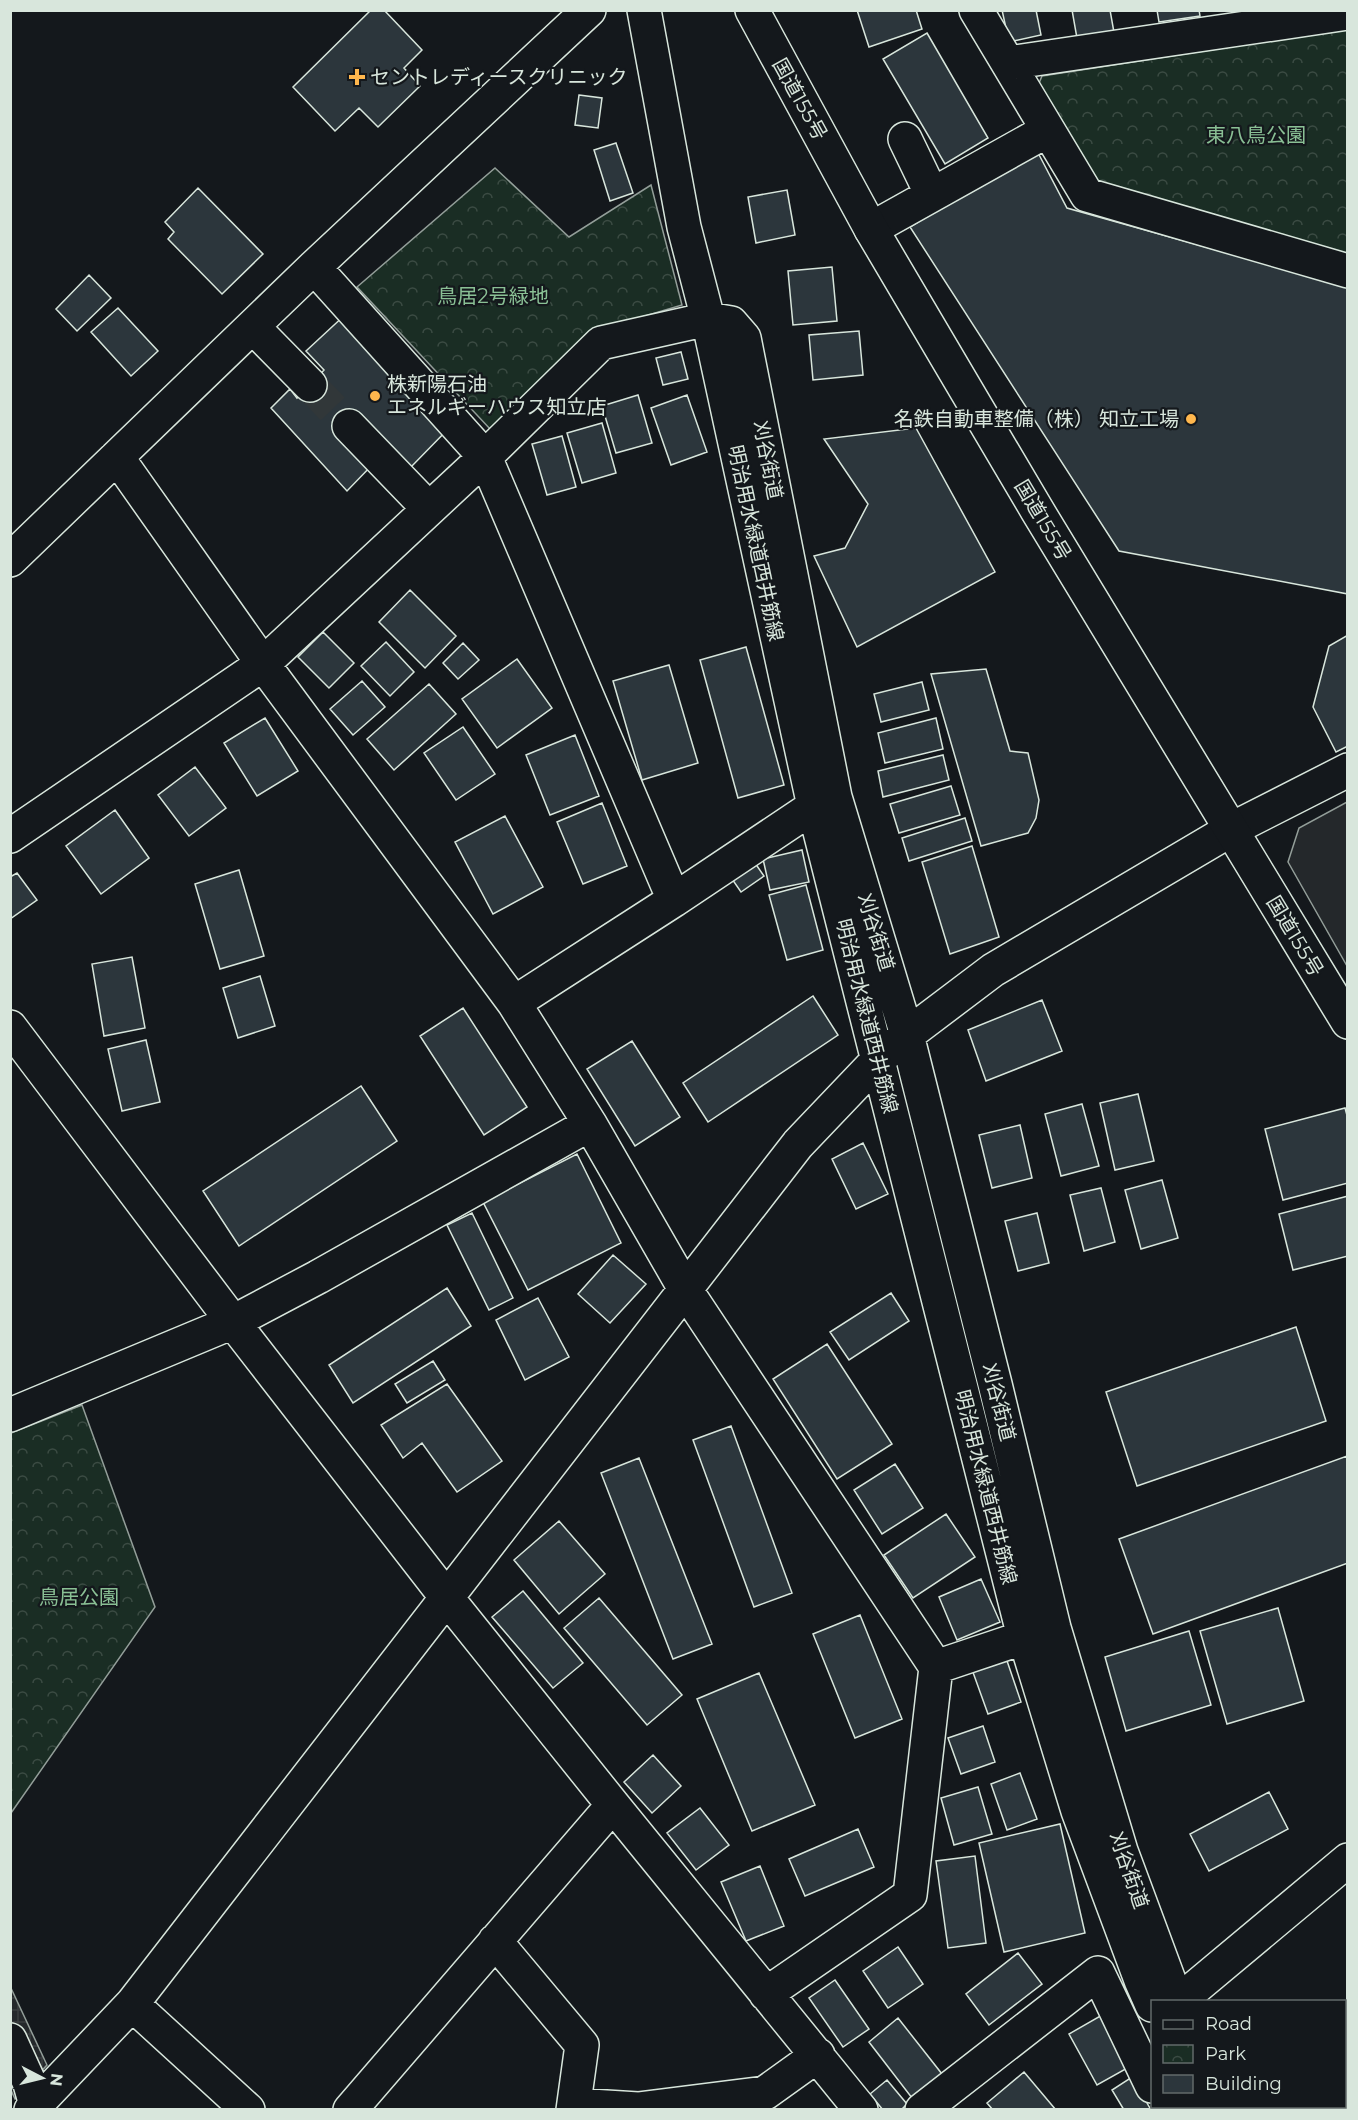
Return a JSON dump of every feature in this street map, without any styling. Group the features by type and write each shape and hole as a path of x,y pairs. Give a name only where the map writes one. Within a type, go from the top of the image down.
{"main road":[{"path":"10,560 314,267 589,10"},
{"name":"明治用水緑道西井筋線","path":"644,10 684,227 825,802 879,1059 1040,1633 1078,1810 1151,2003"},
{"name":"国道155号","path":"752,10 871,229 1037,510 1347,1022"},
{"path":"976,10 1087,195 1347,271"},
{"path":"1008,63 1347,14"},
{"path":"871,229 1048,130"},
{"path":"905,139 932,195"},
{"path":"314,267 485,457 674,900"},
{"path":"10,836 263,664 485,457 602,342 708,319"},
{"name":"刈谷街道","path":"708,319 731,323 744,338 827,759 825,802 907,1035 995,1384 1040,1633 1178,2000"},
{"path":"253,327 310,385"},
{"path":"349,426 429,509"},
{"path":"117,457 263,664 514,1003 590,1124 685,1289 936,1667 910,1895 766,1994"},
{"path":"10,2040 34,2107 132,2004 798,1144 879,1059 993,970 1232,829 1347,770"},
{"path":"514,1003 825,802"},
{"path":"10,1028 447,1598 861,2109"},
{"path":"10,1415 234,1322 590,1124"},
{"path":"936,1667 1040,1633"},
{"path":"351,2109 613,1805"},
{"path":"1179,2000 1347,1860"},
{"path":"495,1941 582,2045 573,2107 638,2109 765,2093 818,2055"},
{"path":"922,2109 1098,1973 1151,2084"},
{"path":"132,2004 248,2109"}],"green space":[{"name":"東八鳥公園","path":"1347,29 1347,257 1104,187 1092,179 1037,88 1042,76"},
{"name":"鳥居2号緑地","path":"495,168 569,237 651,185 682,305 595,331 491,430 357,287"},
{"name":"鳥居公園","path":"82,1405 155,1607 11,1813 11,1433"}],"shaded area":[{"path":"1347,802 1347,966 1288,862 1299,828"},
{"path":"10,1986 47,2065 15,2099 10,2088"}],"building":[{"name":"セントレディースクリニック","path":"371,10 384,10 422,50 404,68 420,86 378,127 359,108 335,131 293,87"},
{"path":"857,10 916,10 922,29 869,47"},
{"path":"1002,10 1036,10 1041,35 1009,42"},
{"path":"1072,10 1110,10 1115,38 1078,44"},
{"path":"1157,10 1199,10 1200,16 1159,22"},
{"path":"927,33 988,138 945,164 883,59"},
{"path":"579,95 602,98 598,128 575,125"},
{"path":"616,143 633,193 610,201 594,150"},
{"name":"名鉄自動車整備（株） 知立工場","path":"1036,149 1067,208 1348,287 1348,594 1119,551 910,227"},
{"path":"198,188 263,254 222,294 168,239 174,232 165,222"},
{"path":"787,190 795,235 756,243 748,197"},
{"path":"832,267 837,321 793,325 788,271"},
{"path":"89,275 111,298 77,331 56,309"},
{"path":"118,308 158,351 131,376 91,332"},
{"path":"347,313 452,425 410,468 374,463 347,491 271,408 290,389 297,398 324,370 306,351"},
{"path":"859,331 863,375 813,380 809,335"},
{"path":"681,352 688,379 663,385 656,358"},
{"path":"638,395 652,443 616,453 602,406"},
{"path":"687,395 707,452 671,465 651,408"},
{"path":"602,423 616,473 582,483 567,433"},
{"path":"916,428 995,572 857,647 814,556 845,548 868,504 824,439"},
{"path":"562,436 576,487 547,495 532,444"},
{"path":"410,590 456,636 425,668 379,622"},
{"path":"323,632 354,663 329,688 298,657"},
{"path":"1348,635 1348,746 1336,752 1313,707 1329,646"},
{"path":"386,642 414,672 390,696 361,666"},
{"path":"463,643 479,660 458,679 443,663"},
{"path":"746,647 784,785 738,798 700,660"},
{"path":"517,659 552,708 497,748 462,699"},
{"path":"669,665 698,763 642,780 613,681"},
{"path":"986,669 1010,751 1028,753 1039,800 1036,818 1028,833 981,846 931,674"},
{"path":"362,681 385,707 353,735 330,709"},
{"path":"922,682 929,710 881,722 874,694"},
{"path":"429,684 456,714 394,770 367,739"},
{"path":"265,718 298,771 257,796 224,743"},
{"path":"936,718 943,749 885,763 878,733"},
{"path":"463,727 495,774 456,800 424,753"},
{"path":"575,735 599,796 550,815 526,755"},
{"path":"943,755 949,780 883,797 878,771"},
{"path":"195,767 226,808 189,836 158,795"},
{"path":"951,786 960,815 899,833 890,804"},
{"path":"602,803 627,866 583,884 557,822"},
{"path":"115,810 149,858 101,894 66,846"},
{"path":"505,816 543,887 493,914 455,842"},
{"path":"965,818 972,841 909,861 902,838"},
{"path":"972,846 999,937 950,954 922,862"},
{"path":"802,850 809,882 770,890 763,859"},
{"path":"755,863 764,876 741,892 732,879"},
{"path":"239,870 264,956 220,969 195,884"},
{"path":"17,873 37,900 10,919 10,877"},
{"path":"806,885 823,950 787,960 769,895"},
{"path":"132,957 145,1028 104,1036 92,964"},
{"path":"260,976 275,1026 238,1038 223,988"},
{"path":"813,996 838,1035 708,1122 683,1083"},
{"path":"1042,1000 1062,1051 986,1081 968,1030"},
{"path":"463,1008 527,1107 484,1135 420,1036"},
{"path":"146,1040 160,1102 122,1111 108,1049"},
{"path":"632,1041 680,1117 635,1146 587,1069"},
{"path":"361,1086 397,1141 239,1246 203,1191"},
{"path":"1138,1094 1154,1161 1115,1170 1100,1103"},
{"path":"1082,1104 1099,1166 1061,1176 1045,1114"},
{"path":"1345,1108 1348,1119 1348,1183 1283,1200 1265,1129"},
{"path":"1020,1125 1032,1178 992,1188 979,1135"},
{"path":"863,1143 888,1194 856,1209 832,1159"},
{"path":"577,1154 621,1243 528,1290 483,1202"},
{"path":"1162,1180 1178,1238 1141,1249 1125,1190"},
{"path":"1101,1188 1115,1242 1084,1251 1070,1195"},
{"path":"1348,1196 1348,1256 1293,1270 1279,1214"},
{"path":"472,1213 513,1298 489,1310 447,1225"},
{"path":"1037,1213 1049,1263 1018,1271 1005,1221"},
{"path":"613,1255 646,1284 610,1323 578,1294"},
{"path":"447,1288 471,1326 353,1403 329,1365"},
{"path":"891,1293 909,1321 849,1360 830,1332"},
{"path":"538,1298 569,1357 525,1380 496,1320"},
{"path":"1296,1327 1326,1421 1137,1486 1106,1392"},
{"path":"827,1344 892,1444 837,1479 773,1379"},
{"path":"433,1361 445,1380 407,1403 395,1384"},
{"path":"447,1384 502,1461 457,1492 422,1443 403,1458 381,1425"},
{"path":"731,1426 792,1593 754,1607 693,1440"},
{"path":"1347,1456 1348,1563 1153,1634 1119,1539"},
{"path":"639,1458 712,1644 673,1659 601,1473"},
{"path":"895,1464 923,1508 882,1534 854,1490"},
{"path":"946,1514 975,1557 913,1598 884,1555"},
{"path":"559,1521 605,1574 559,1614 514,1560"},
{"path":"981,1579 1000,1622 957,1640 939,1597"},
{"path":"523,1591 583,1663 553,1688 492,1617"},
{"path":"599,1598 682,1695 647,1725 564,1628"},
{"path":"1278,1608 1304,1701 1227,1724 1200,1631"},
{"path":"860,1615 902,1719 855,1738 813,1634"},
{"path":"1189,1631 1211,1705 1126,1731 1105,1657"},
{"path":"1004,1652 1021,1702 988,1714 970,1664"},
{"path":"759,1673 815,1805 752,1831 697,1699"},
{"path":"983,1726 995,1762 961,1774 948,1738"},
{"path":"653,1755 681,1786 652,1813 624,1782"},
{"path":"1020,1773 1037,1819 1007,1830 991,1784"},
{"path":"978,1787 992,1834 954,1845 941,1798"},
{"path":"1269,1792 1288,1829 1209,1871 1190,1834"},
{"path":"700,1808 729,1845 696,1870 667,1833"},
{"path":"1060,1824 1085,1933 1004,1952 979,1843"},
{"path":"858,1829 874,1867 805,1896 789,1859"},
{"path":"975,1856 986,1943 948,1948 936,1861"},
{"path":"760,1866 784,1926 746,1941 721,1882"},
{"path":"898,1947 923,1984 888,2008 863,1971"},
{"path":"1018,1953 1042,1984 989,2025 966,1994"},
{"path":"835,1980 869,2029 843,2047 809,1998"},
{"path":"1102,2015 1131,2066 1097,2085 1069,2034"},
{"path":"898,2018 942,2074 912,2098 869,2042"},
{"path":"1024,2072 1056,2110 993,2110 987,2103"},
{"path":"1132,2077 1151,2110 1124,2110 1112,2090"},
{"path":"887,2080 907,2104 901,2110 883,2110 870,2094"},
{"path":"1300,2108 1333,2108 1331,2110 1302,2110"}],"tunnel":[{"path":"310,385 349,426"}],"place":[{"name":"セントレディースクリニック","path":"357,77"},
{"name":"株新陽石油 エネルギーハウス知立店","path":"375,396"},
{"name":"名鉄自動車整備（株） 知立工場","path":"1191,419"}]}
